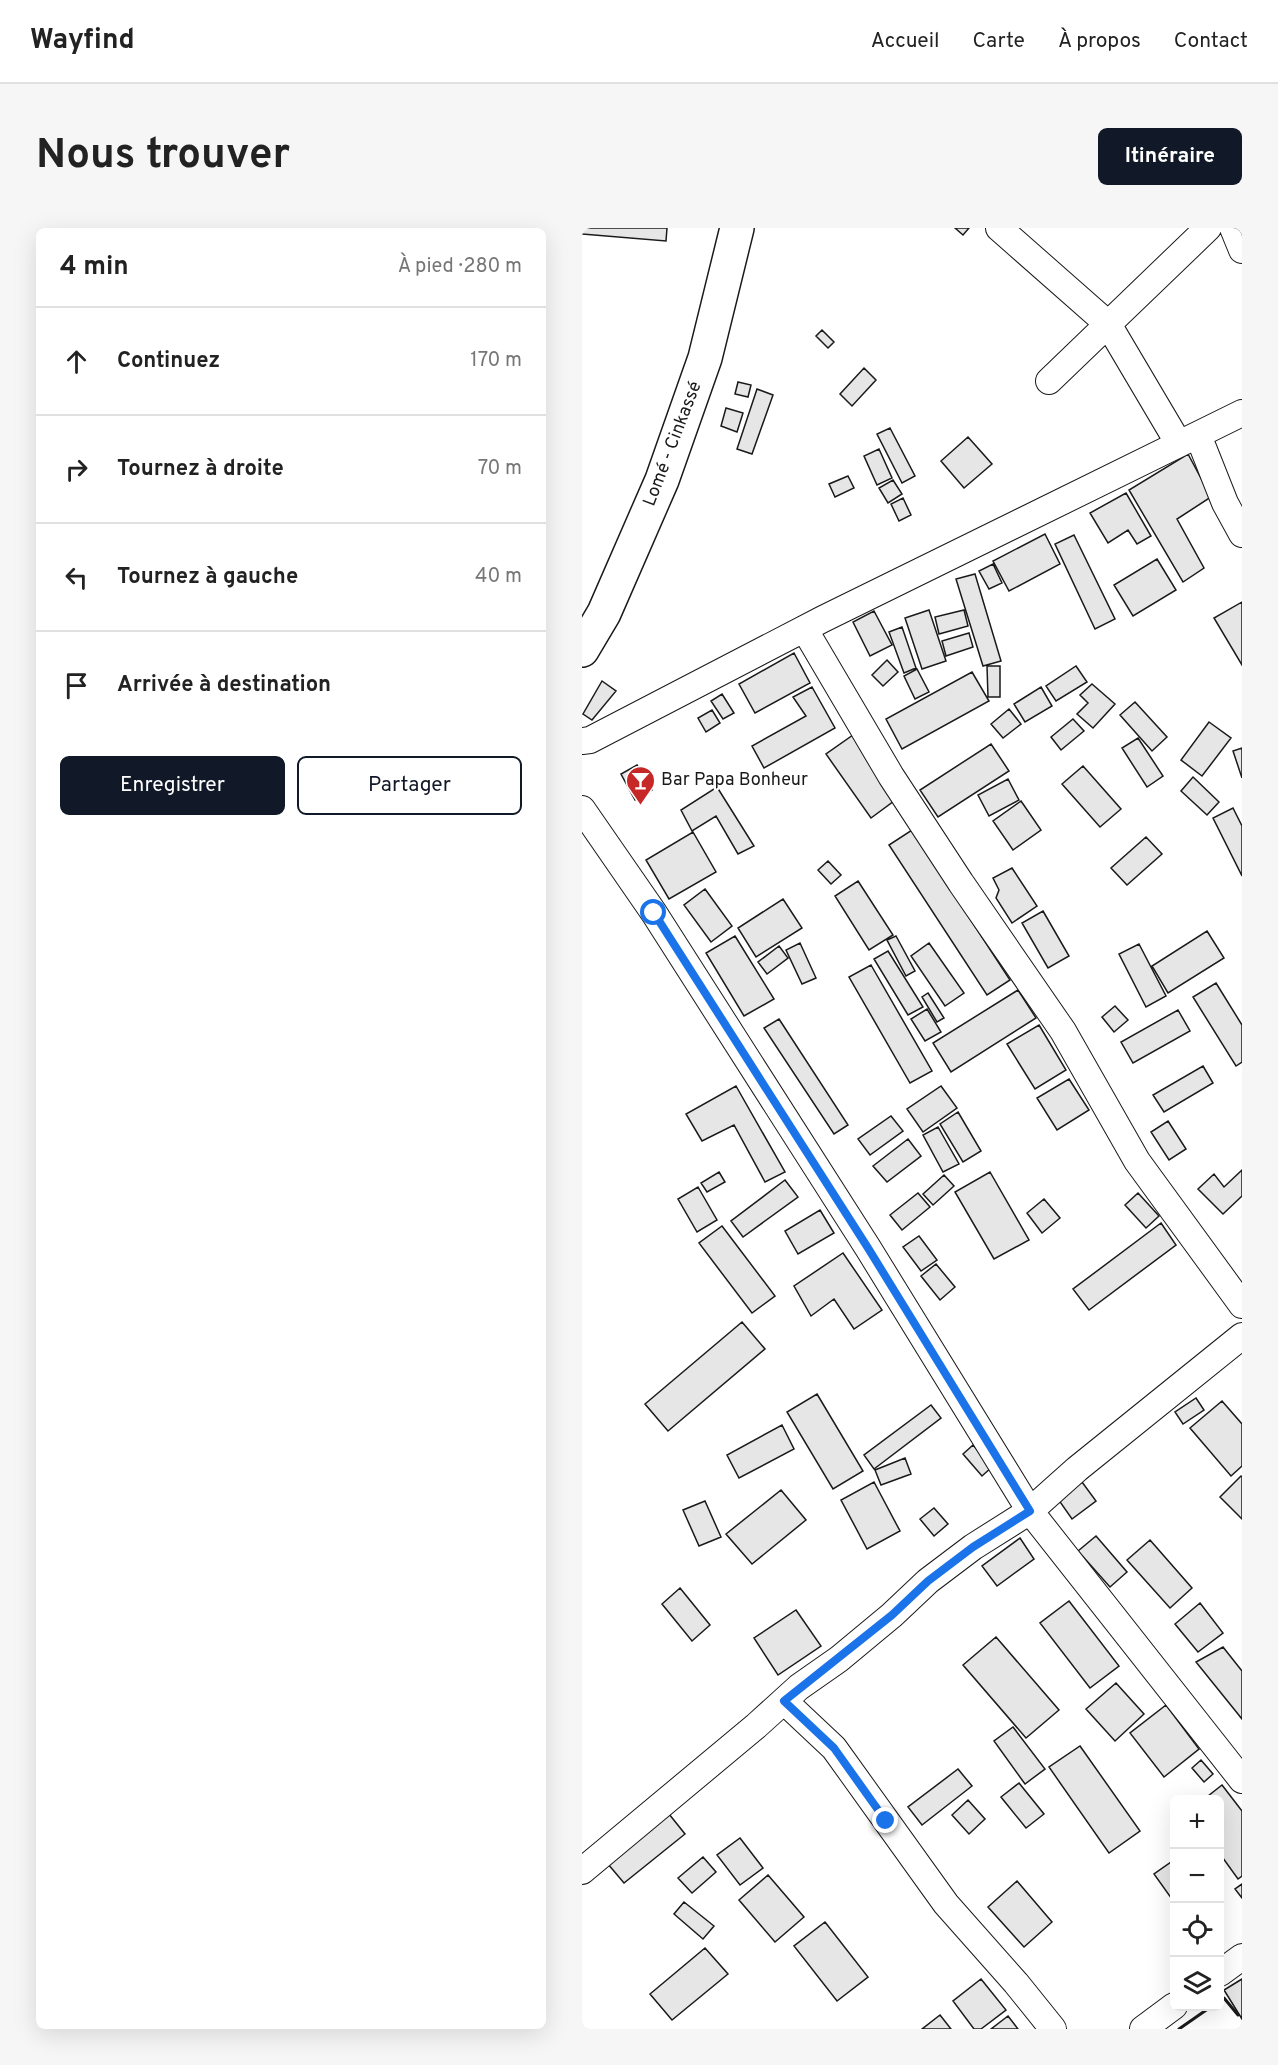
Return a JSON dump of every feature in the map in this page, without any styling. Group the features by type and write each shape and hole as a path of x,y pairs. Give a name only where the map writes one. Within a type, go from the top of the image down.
{"highway":[{"name":"Lomé - Cinkassé","path":"582,650 604,613 662,480 705,358 737,228"}],"street":[{"path":"999,228 1108,324 1189,439 1242,534"},
{"path":"1049,381 1208,228"},
{"path":"1233,228 1242,250"},
{"path":"582,741 590,740 805,630 1242,413"},
{"path":"805,630 891,776 1062,1031 1137,1161 1242,1305"},
{"path":"582,809 654,913 856,1228 1030,1511 1242,1780"},
{"path":"582,1871 784,1701 892,1615 928,1581 973,1547 1030,1511 1077,1469 1242,1336"},
{"path":"784,1701 834,1748 946,1904 1016,1983 1053,2029"},
{"path":"1224,1970 1242,1957"},
{"path":"1143,2029 1170,2009"}],"building":[{"path":"582,228 667,228 666,241 582,234"},
{"path":"955,228 969,228 963,235"},
{"path":"822,330 834,342 828,348 816,336"},
{"path":"864,368 876,380 852,406 840,394"},
{"path":"738,382 751,385 748,397 735,394"},
{"path":"757,389 773,395 752,454 737,449"},
{"path":"726,408 743,413 737,432 721,426"},
{"path":"890,428 915,476 902,483 877,434"},
{"path":"968,437 992,464 964,488 941,461"},
{"path":"879,449 892,478 877,485 864,456"},
{"path":"1188,454 1211,497 1177,519 1204,568 1183,582 1129,490"},
{"path":"848,476 854,488 835,497 829,484"},
{"path":"893,480 902,494 888,503 879,488"},
{"path":"1126,493 1151,536 1137,544 1128,530 1108,543 1090,513"},
{"path":"903,498 911,515 899,521 891,504"},
{"path":"1045,534 1060,564 1009,591 993,561"},
{"path":"1074,535 1115,619 1095,629 1055,544"},
{"path":"1157,559 1176,590 1133,616 1114,585"},
{"path":"993,564 1002,583 989,589 979,571"},
{"path":"975,574 1001,661 983,666 956,579"},
{"path":"1242,602 1242,665 1214,618"},
{"path":"929,610 946,661 922,669 905,618"},
{"path":"964,610 968,626 939,634 935,617"},
{"path":"874,611 892,645 870,656 853,622"},
{"path":"902,627 916,668 904,673 889,632"},
{"path":"969,633 973,647 946,656 942,641"},
{"path":"794,653 810,683 755,713 739,684"},
{"path":"887,660 898,672 883,686 872,675"},
{"path":"987,666 1000,666 1000,697 988,697"},
{"path":"1076,666 1087,682 1056,701 1046,686"},
{"path":"917,669 929,692 915,699 904,676"},
{"path":"972,672 989,701 902,749 886,719"},
{"path":"602,681 616,691 592,720 583,714"},
{"path":"1092,684 1115,704 1093,728 1077,714 1088,703 1080,695"},
{"path":"812,687 835,728 764,768 752,746 806,716 793,697"},
{"path":"1041,687 1052,706 1025,722 1014,704"},
{"path":"722,694 734,713 723,719 711,701"},
{"path":"1135,702 1167,737 1152,751 1120,715"},
{"path":"1009,709 1021,724 1003,738 991,724"},
{"path":"712,710 720,723 706,732 698,718"},
{"path":"1073,719 1084,731 1061,750 1051,737"},
{"path":"1209,722 1231,738 1202,776 1181,760"},
{"path":"853,735 898,798 871,818 826,754"},
{"path":"1138,738 1163,776 1147,787 1122,748"},
{"path":"991,744 1009,771 938,817 920,790"},
{"path":"1242,748 1242,778 1233,751"},
{"path":"637,765 652,790 635,800 621,774"},
{"path":"1083,766 1121,809 1100,827 1062,784"},
{"path":"1193,777 1219,802 1207,815 1181,791"},
{"path":"1008,779 1019,800 989,816 978,795"},
{"path":"717,787 754,846 738,854 716,816 692,831 681,810"},
{"path":"1021,801 1041,830 1013,850 993,821"},
{"path":"1233,808 1242,826 1242,876 1213,818"},
{"path":"912,830 1010,980 987,995 889,845"},
{"path":"693,832 716,872 669,899 646,860"},
{"path":"1146,837 1162,854 1127,885 1111,868"},
{"path":"828,861 841,875 831,884 818,870"},
{"path":"1012,868 1037,906 1012,923 996,898 999,890 993,878"},
{"path":"858,881 893,935 869,950 835,896"},
{"path":"705,889 732,926 711,942 684,905"},
{"path":"783,899 802,928 756,957 738,928"},
{"path":"1043,911 1069,956 1048,968 1022,923"},
{"path":"1207,931 1224,958 1168,993 1152,966"},
{"path":"735,936 774,999 744,1016 706,953"},
{"path":"896,936 915,971 906,976 887,940"},
{"path":"800,943 816,978 802,984 786,950"},
{"path":"929,943 964,993 945,1006 911,956"},
{"path":"1139,944 1166,996 1146,1007 1119,954"},
{"path":"779,946 788,958 767,974 758,962"},
{"path":"888,951 923,1007 908,1015 874,959"},
{"path":"871,965 932,1071 910,1083 849,977"},
{"path":"1216,983 1242,1025 1242,1062 1236,1066 1193,997"},
{"path":"1018,990 1036,1018 951,1072 933,1043"},
{"path":"928,993 944,1018 937,1022 922,997"},
{"path":"1115,1006 1128,1020 1114,1032 1102,1017"},
{"path":"927,1009 941,1032 925,1041 911,1019"},
{"path":"1178,1010 1190,1031 1133,1063 1121,1042"},
{"path":"779,1019 848,1125 834,1134 764,1028"},
{"path":"1039,1025 1066,1070 1035,1089 1007,1044"},
{"path":"1203,1066 1213,1083 1164,1112 1153,1095"},
{"path":"1069,1079 1089,1110 1057,1130 1037,1098"},
{"path":"736,1086 785,1172 765,1182 734,1125 702,1141 686,1114"},
{"path":"941,1086 957,1108 923,1132 907,1109"},
{"path":"958,1112 981,1151 963,1162 940,1124"},
{"path":"891,1116 903,1131 870,1155 858,1139"},
{"path":"1168,1121 1186,1149 1169,1160 1151,1132"},
{"path":"938,1127 959,1164 943,1172 923,1135"},
{"path":"908,1139 921,1156 887,1182 873,1166"},
{"path":"1242,1170 1242,1196 1223,1214 1198,1189 1214,1174 1224,1187"},
{"path":"719,1172 725,1182 707,1192 701,1183"},
{"path":"990,1172 1029,1240 994,1259 955,1192"},
{"path":"944,1175 954,1186 933,1205 923,1194"},
{"path":"785,1180 798,1197 743,1237 731,1221"},
{"path":"698,1187 717,1220 697,1232 678,1199"},
{"path":"918,1193 930,1207 902,1230 890,1215"},
{"path":"1138,1193 1159,1216 1146,1228 1125,1205"},
{"path":"1044,1199 1060,1218 1042,1233 1027,1213"},
{"path":"820,1210 834,1233 798,1254 785,1231"},
{"path":"1161,1223 1176,1245 1089,1310 1073,1289"},
{"path":"722,1226 775,1296 752,1313 699,1243"},
{"path":"919,1236 937,1260 921,1271 903,1247"},
{"path":"843,1253 882,1310 854,1329 834,1299 811,1316 794,1286"},
{"path":"936,1264 955,1287 940,1300 921,1276"},
{"path":"742,1322 765,1349 668,1431 645,1404"},
{"path":"817,1394 863,1471 833,1489 787,1412"},
{"path":"1196,1398 1204,1410 1183,1424 1175,1412"},
{"path":"1222,1401 1242,1424 1242,1466 1231,1476 1190,1428"},
{"path":"931,1405 941,1418 874,1469 864,1455"},
{"path":"782,1425 794,1449 739,1478 727,1455"},
{"path":"973,1445 992,1467 982,1476 963,1454"},
{"path":"905,1458 911,1474 881,1485 875,1470"},
{"path":"1242,1477 1242,1519 1220,1497"},
{"path":"874,1482 900,1531 867,1549 841,1500"},
{"path":"1082,1482 1096,1501 1072,1519 1058,1499"},
{"path":"781,1490 806,1520 752,1564 726,1534"},
{"path":"705,1501 721,1537 699,1546 683,1510"},
{"path":"934,1508 948,1524 934,1536 920,1519"},
{"path":"1096,1536 1127,1572 1110,1587 1078,1551"},
{"path":"1020,1538 1034,1559 997,1586 982,1566"},
{"path":"1150,1540 1192,1588 1170,1608 1127,1560"},
{"path":"680,1588 710,1625 692,1641 662,1604"},
{"path":"1069,1601 1119,1666 1090,1688 1040,1623"},
{"path":"1200,1603 1223,1633 1198,1652 1175,1624"},
{"path":"796,1610 821,1646 778,1675 754,1638"},
{"path":"996,1637 1059,1710 1026,1738 963,1665"},
{"path":"1223,1647 1242,1671 1242,1719 1196,1662"},
{"path":"1116,1683 1144,1714 1115,1741 1086,1709"},
{"path":"1166,1705 1199,1749 1164,1777 1130,1733"},
{"path":"1013,1727 1045,1769 1025,1784 994,1741"},
{"path":"1080,1746 1140,1831 1109,1853 1049,1767"},
{"path":"1201,1760 1213,1774 1204,1782 1192,1768"},
{"path":"958,1769 972,1786 922,1825 908,1807"},
{"path":"1019,1783 1044,1814 1026,1828 1001,1797"},
{"path":"1222,1785 1242,1811 1242,1876 1238,1879 1224,1860 1224,1795 1209,1795"},
{"path":"968,1800 985,1819 969,1834 952,1815"},
{"path":"669,1814 685,1834 624,1883 608,1864"},
{"path":"740,1838 763,1868 740,1885 717,1855"},
{"path":"703,1857 716,1872 692,1893 678,1878"},
{"path":"1170,1863 1170,1896 1154,1874"},
{"path":"768,1875 804,1917 775,1942 739,1900"},
{"path":"1017,1881 1052,1922 1024,1947 988,1907"},
{"path":"1242,1884 1242,1898 1235,1889"},
{"path":"684,1902 714,1926 703,1939 674,1914"},
{"path":"825,1922 868,1977 837,2001 794,1946"},
{"path":"705,1948 728,1974 672,2020 650,1994"},
{"path":"981,1979 1006,2010 981,2029 974,2029 953,2001"},
{"path":"1242,1979 1242,2019 1224,1990"},
{"path":"940,2015 951,2029 922,2029"},
{"path":"1008,2016 1018,2029 991,2029"}],"wall":[{"path":"1224,1998 1238,2015"},
{"path":"1179,2029 1205,2011"}],"place":[{"name":"Bar Papa Bonheur","path":"640,806"}],"route":[{"path":"654,913 868,1248 1030,1511 973,1547 928,1581 892,1615 784,1701 834,1748 886,1821"}]}
